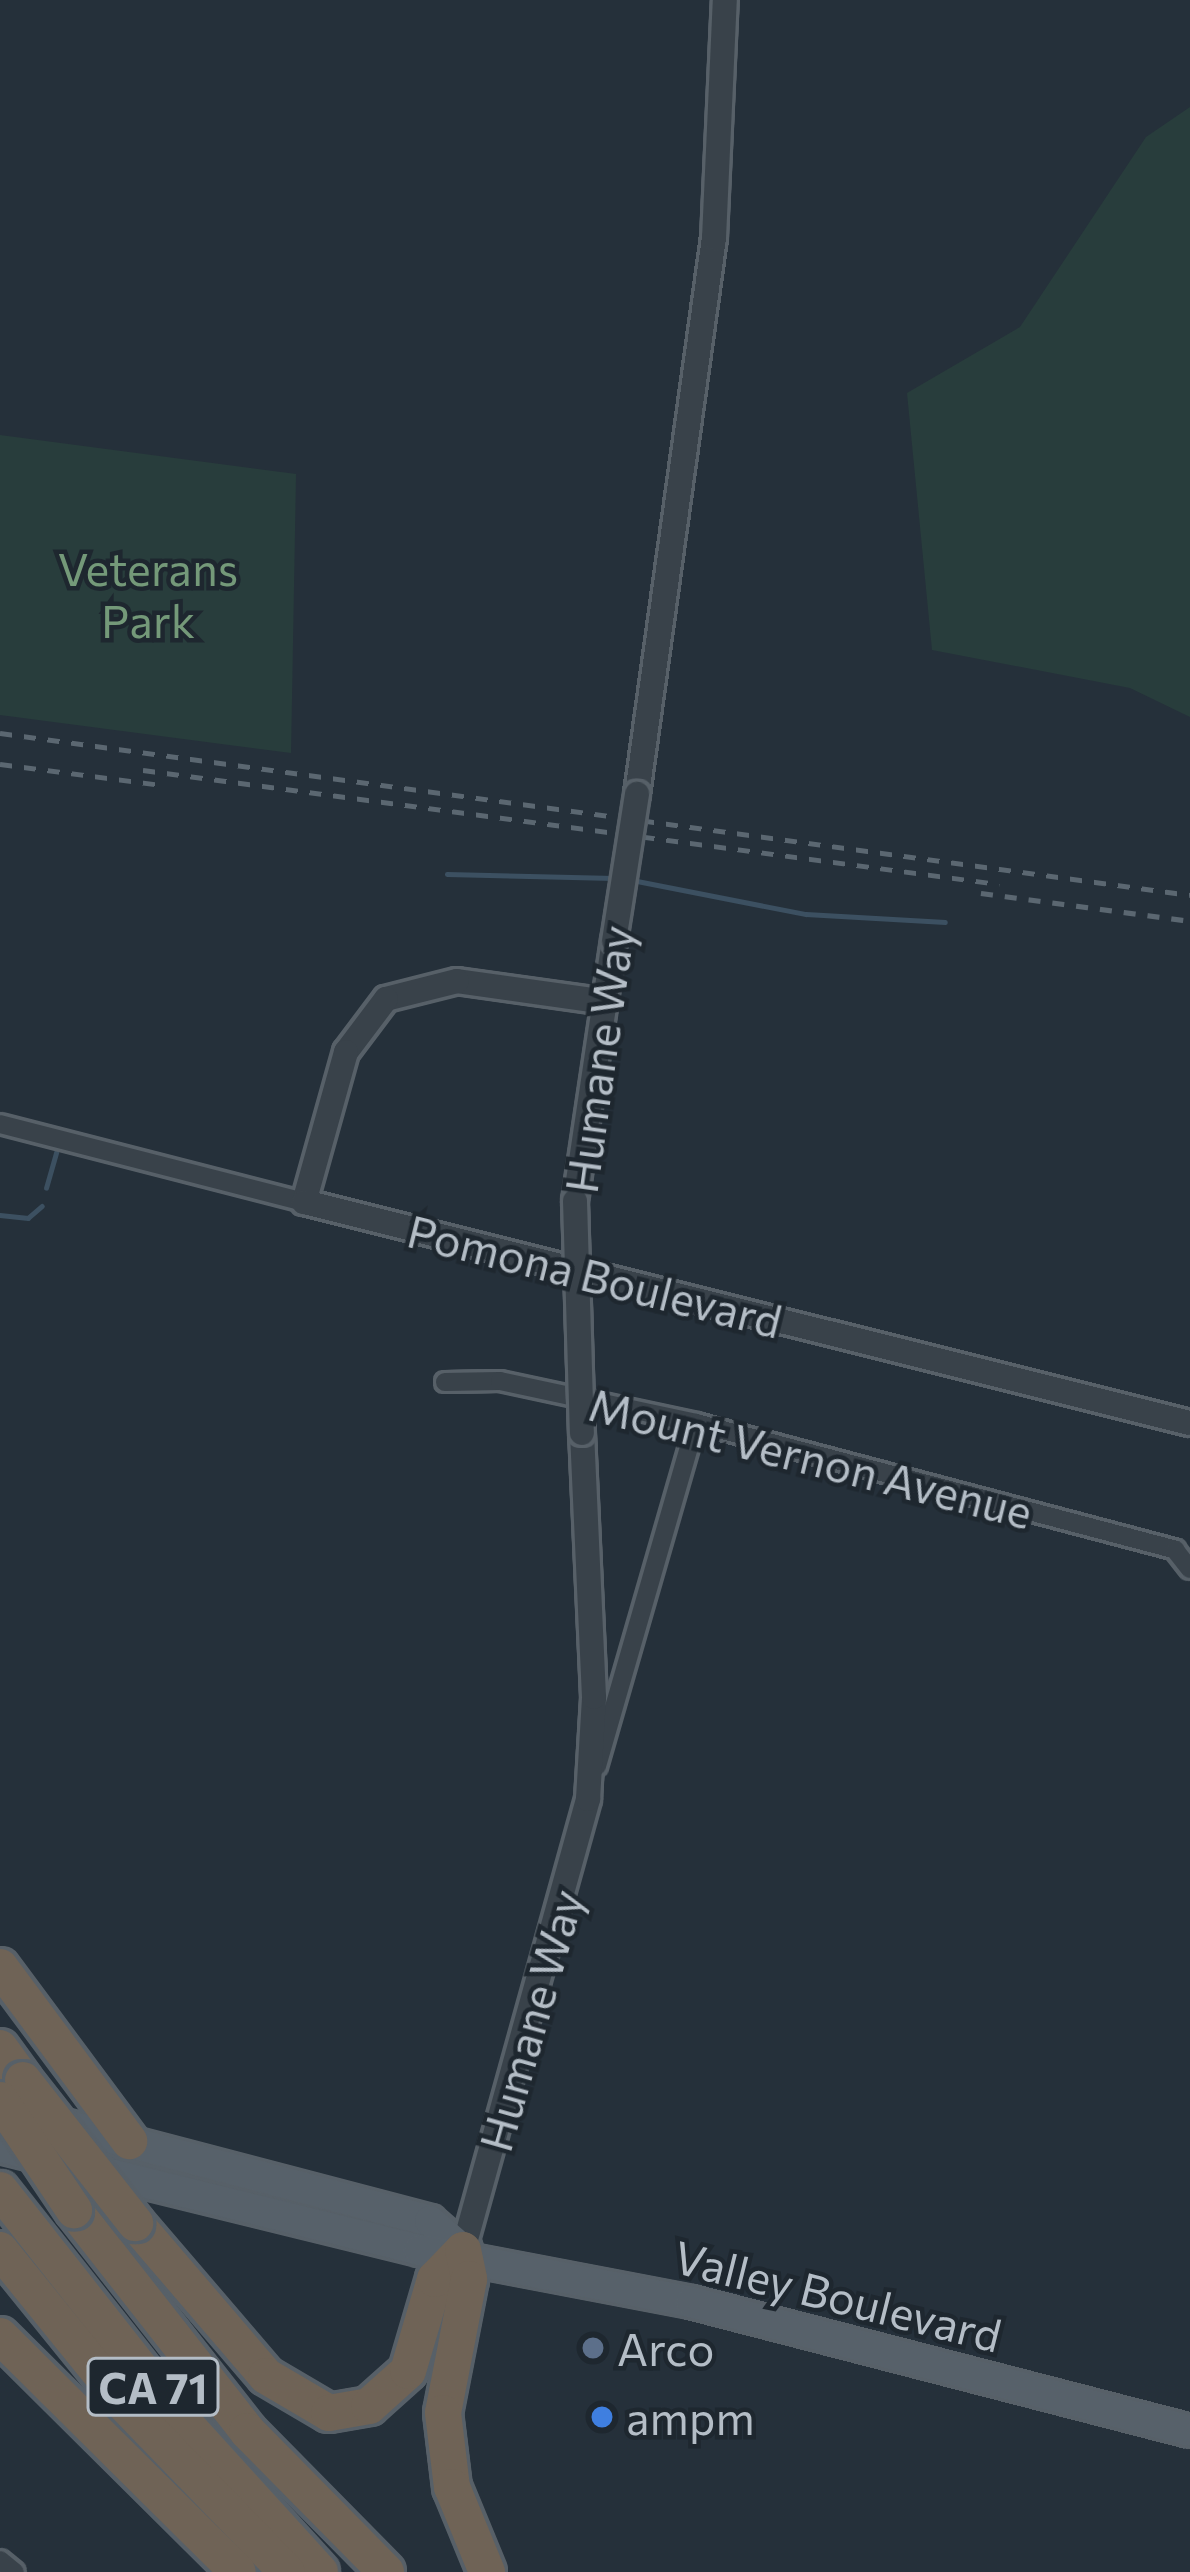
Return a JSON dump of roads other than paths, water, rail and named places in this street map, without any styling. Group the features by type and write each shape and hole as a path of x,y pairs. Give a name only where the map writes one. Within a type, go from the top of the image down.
{"highway":[{"path":"0,1967 129,2140"},
{"path":"0,2048 12,2090 135,2222 266,2376 329,2413 369,2406 408,2372 436,2279 464,2250"},
{"name":"CA 71","path":"12,2090 74,2210 248,2431 386,2572"},
{"name":"CA 71","path":"0,2190 178,2416 320,2572"},
{"path":"0,2250 127,2407 287,2572"},
{"path":"464,2250 470,2279 443,2413 452,2487 487,2572"},
{"path":"0,2336 238,2572"}],"main road":[{"name":"Valley Boulevard","path":"0,2109 430,2221 464,2250"},
{"name":"Valley Boulevard","path":"0,2146 419,2250 464,2250 1190,2431"}],"street":[{"name":"Humane Way","path":"464,2250 588,1799 595,1697 575,1201 599,1001 614,941 637,794 714,238 725,0"},
{"path":"304,1202 346,1052 386,999 457,981 599,1001"},
{"name":"Pomona Boulevard","path":"0,1124 1190,1423"},
{"name":"Mount Vernon Avenue","path":"445,1382 500,1382 696,1423 1175,1550 1190,1569"},
{"path":"588,1799 696,1423"},
{"path":"0,2560 15,2572"}],"waterway":[{"path":"447,874 614,878"},
{"path":"632,880 806,914 945,922"},
{"path":"46,1188 56,1152"},
{"path":"0,1215 28,1218 42,1206"}],"railway":[{"path":"0,733 1190,895"},
{"path":"0,764 161,785"},
{"path":"143,770 999,884"},
{"path":"981,893 1190,921"}],"place":[{"name":"Arco","path":"593,2348"},
{"name":"ampm","path":"602,2417"}],"park label":[{"name":"Veterans Park","path":"148,594"}]}
